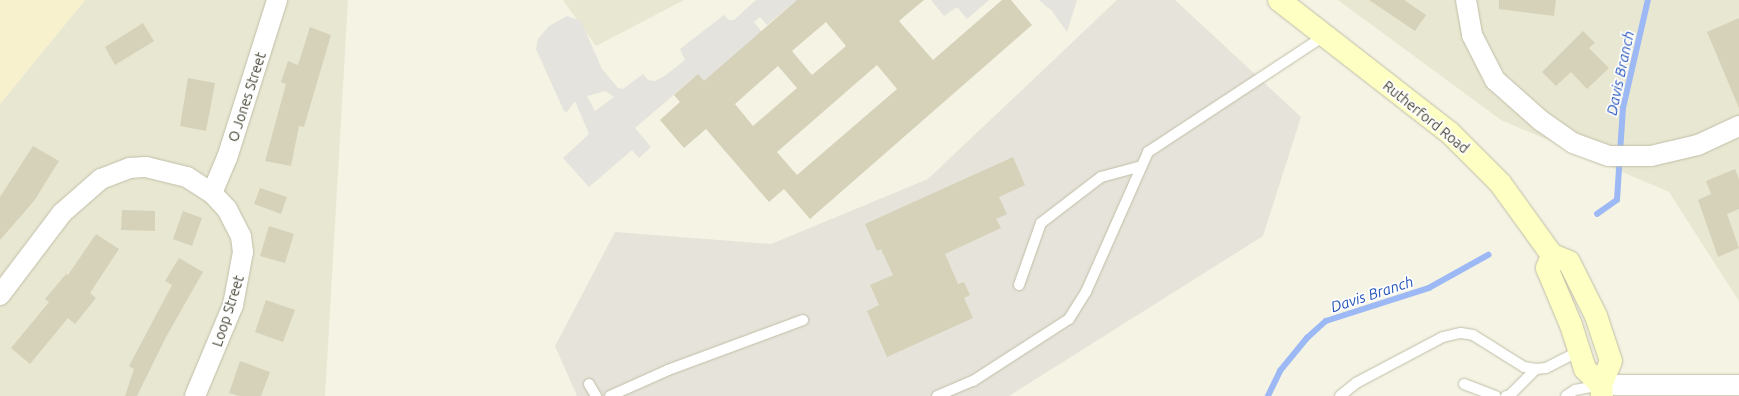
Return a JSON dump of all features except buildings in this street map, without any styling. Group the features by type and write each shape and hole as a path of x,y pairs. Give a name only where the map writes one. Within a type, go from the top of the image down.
{"street":[{"name":"O Jones Street","path":"212,193 227,158 277,0"},
{"name":"Rutherford Road","path":"1279,0 1432,118 1500,182 1552,255 1569,262 1596,316 1611,361 1602,391"},
{"path":"1466,0 1472,36 1495,80 1540,120 1573,143 1609,156 1633,157 1698,145 1739,126"},
{"name":"Loop Street","path":"0,295 62,213 78,198 108,175 146,167 170,171 187,177 212,193 236,222 241,236 243,261 233,305 195,396"},
{"path":"1552,255 1547,268 1585,369 1602,391 1688,391 1739,385"}],"lane":[{"path":"938,396 973,381 1069,319 1086,292 1148,152 1324,36"},
{"path":"1019,285 1041,223 1101,177 1142,166"},
{"path":"610,396 668,370 803,320"},
{"path":"1340,396 1356,383 1443,336 1461,333 1473,335 1524,367 1536,369 1546,368 1578,352"},
{"path":"1506,396 1510,395 1536,369"},
{"path":"589,384 596,396"},
{"path":"1464,384 1496,396"},
{"path":"1566,396 1575,390 1602,391"}],"shaded area":[{"path":"0,0 85,0 0,104"},
{"path":"85,0 348,0 325,396 0,396 0,104"},
{"path":"563,0 684,0 596,46"},
{"path":"756,0 797,0 767,25 760,17 754,22 762,32 704,82 697,75 635,128 651,147 639,158 632,150 589,187 563,158 589,134 575,101 567,112 564,111 536,49 538,39 549,26 567,16 581,21 602,69 618,88 623,89 643,74 648,80 655,81 666,75 685,60 680,49 724,15 729,20 734,20","holes":["605,91 614,97 595,111 587,96"]},
{"path":"931,0 989,0 967,19 957,7 944,16"},
{"path":"1039,0 1077,0 1067,32 1052,11"},
{"path":"1117,0 1175,0 1301,117 1263,236 1009,396 577,396 555,346 615,232 771,244 928,179"},
{"path":"1338,0 1739,0 1739,301 1669,192 1501,120"}],"waterway":[{"name":"Davis Branch","path":"1597,214 1617,200 1623,108 1648,0"},
{"name":"Davis Branch","path":"1268,396 1280,371 1307,338 1326,321 1429,288 1488,255"}]}
